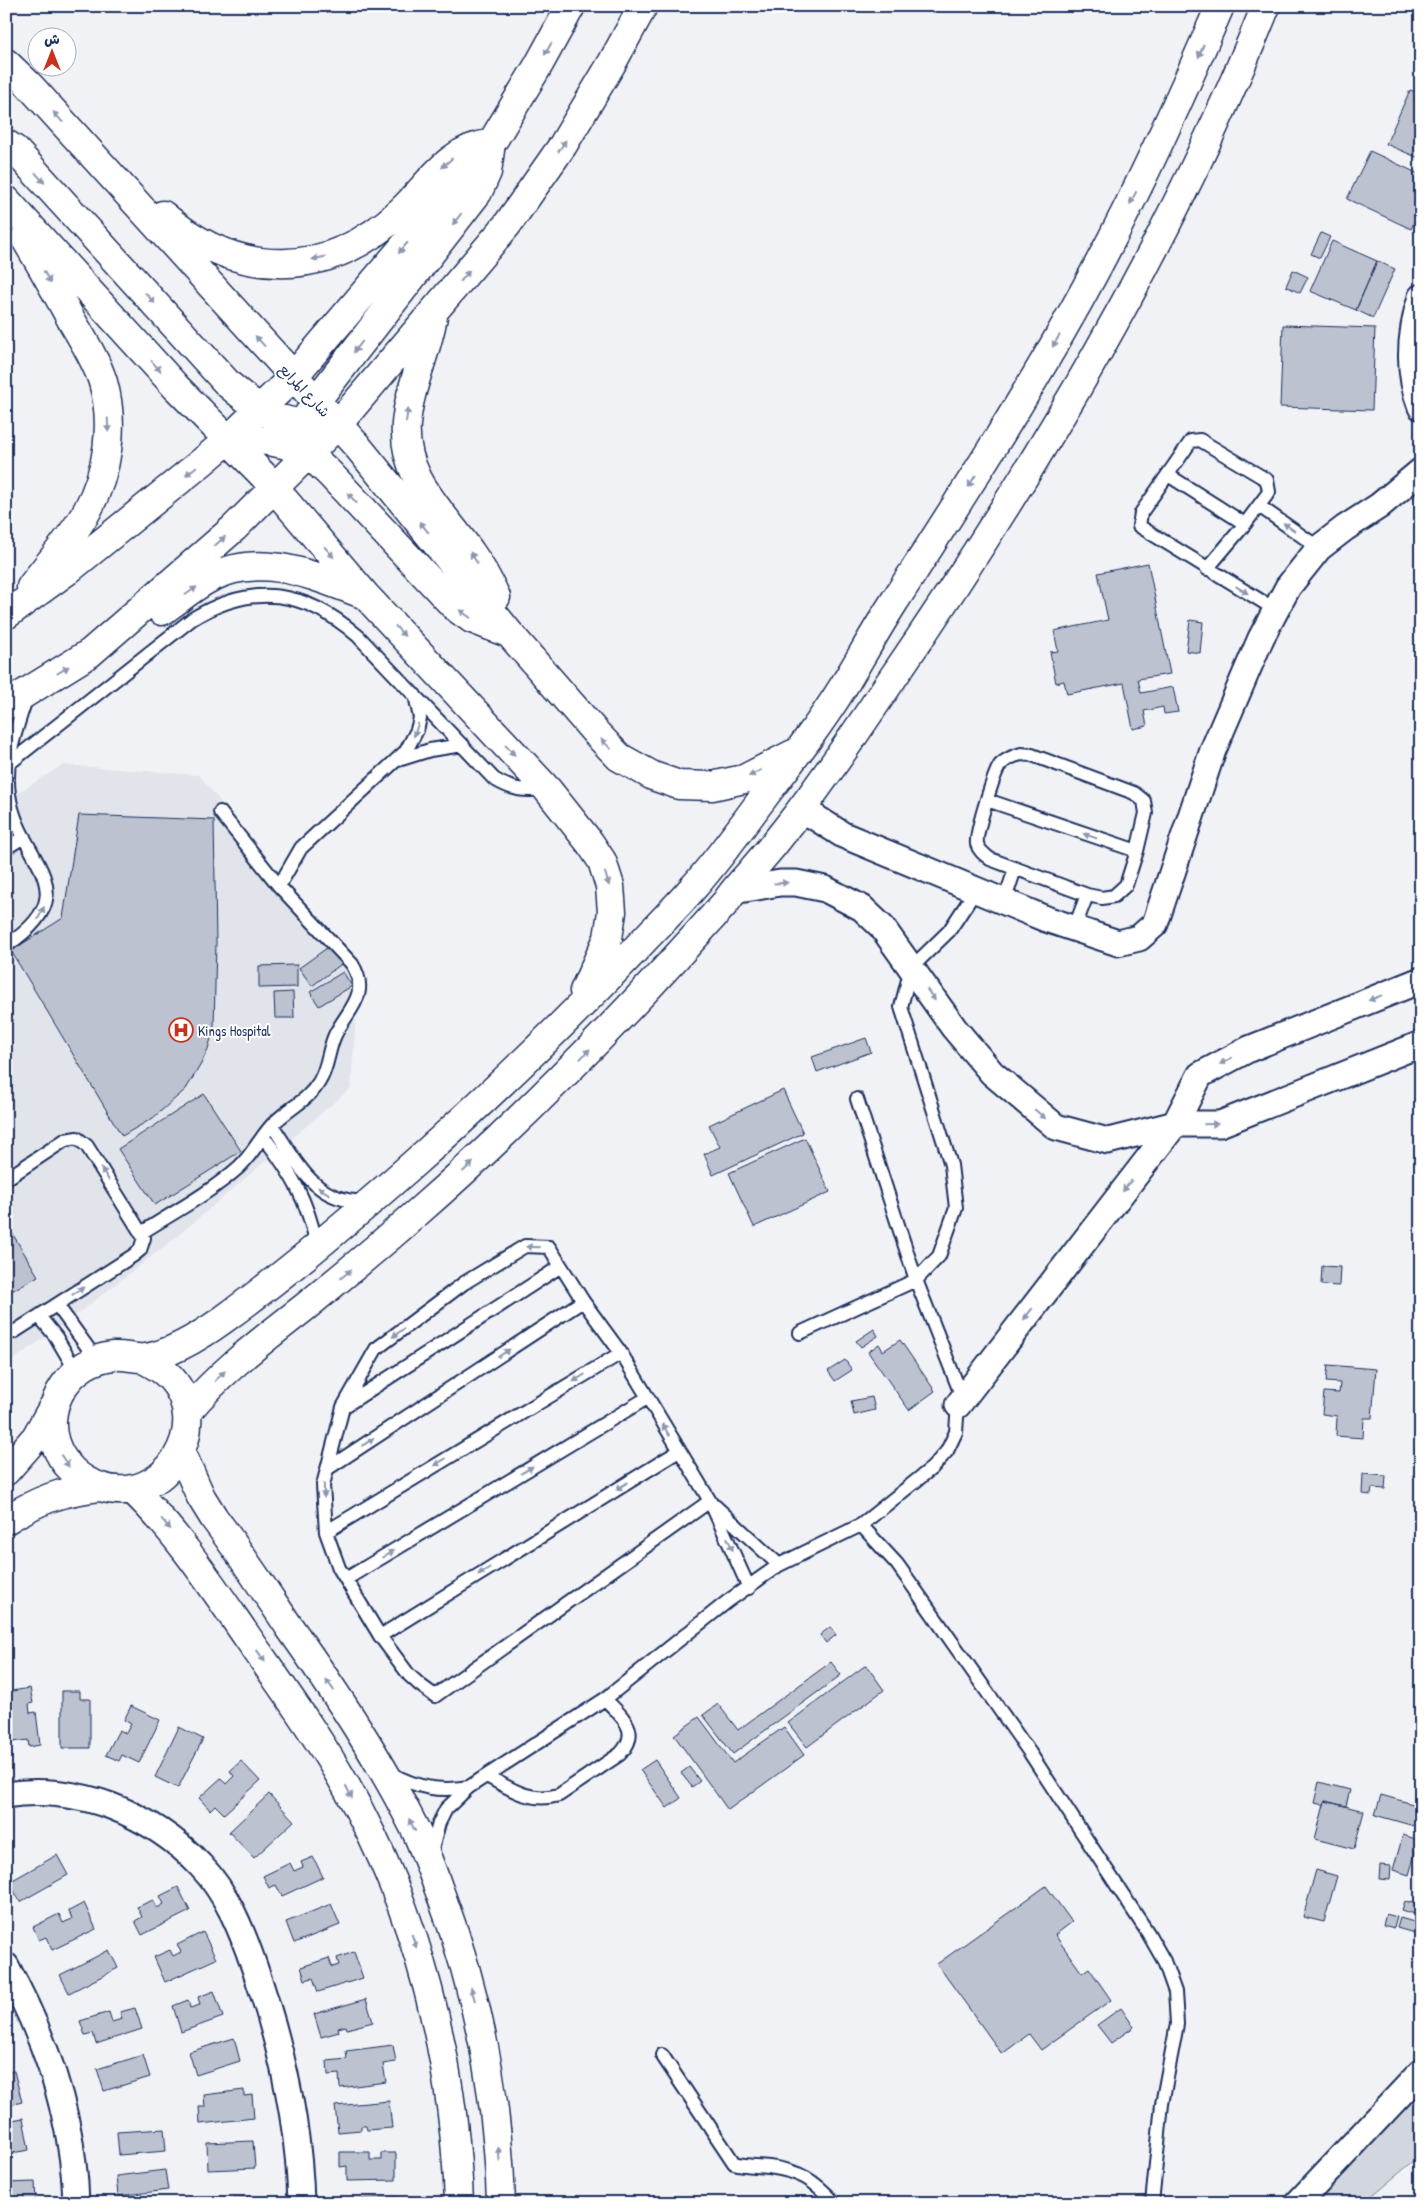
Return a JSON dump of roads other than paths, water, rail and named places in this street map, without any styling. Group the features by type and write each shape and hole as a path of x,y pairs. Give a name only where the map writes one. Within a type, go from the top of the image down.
{"street":[{"path":"10,613 67,571 229,439 292,377 491,144 538,66 571,6"},
{"path":"643,6 612,63 563,145 507,225 338,424 509,633 596,734 619,757 653,776 679,785 712,786 744,779 798,751"},
{"path":"143,1359 173,1348 202,1334 317,1246 371,1201 507,1078 572,1015 694,887 798,751 842,688 875,631 976,474 1069,319 1152,161 1220,6"},
{"path":"187,1412 225,1370 334,1284 417,1213 577,1063 653,984 726,902 822,783 941,607 1068,405 1167,225 1222,109 1266,6"},
{"name":"شارع المرابع","path":"6,63 91,152 292,377 338,424 294,438 269,482 234,528 90,653"},
{"path":"6,144 15,150 228,384 294,438 455,607 472,619 509,633"},
{"path":"91,152 178,228 213,249 240,258 269,263 288,263 328,257 355,246 380,230 402,210 448,161 463,151 491,144"},
{"path":"294,438 316,401 478,192 487,172 491,144"},
{"path":"6,200 176,387 269,482 366,596 547,789 590,843 602,861 610,886 612,912 608,938 572,1015"},
{"path":"6,204 94,358 103,382 108,412 109,437 106,462 98,488 86,511 10,613"},
{"path":"1421,297 1414,321 1412,354 1414,390 1421,407"},
{"path":"433,313 427,346 408,408 406,426 409,449 422,488 471,552 482,570 498,602 509,633"},
{"path":"292,377 294,438"},
{"path":"229,439 294,438"},
{"path":"802,809 843,835 1004,902 1118,943 1139,938 1156,924 1213,750 1262,638 1297,573 1319,548 1379,506 1421,471"},
{"path":"17,698 90,653 117,642 132,633 211,578 235,569 267,566 284,568 310,574 366,596"},
{"path":"733,891 780,883 796,883 825,889 862,908 882,928 954,1028 992,1073 1056,1127 1108,1141 1175,1124 1220,1124 1421,1044"},
{"path":"958,1405 1175,1124 1200,1075 1249,1049 1421,980"},
{"path":"6,1471 36,1437 53,1407 59,1391 86,1365 119,1355 143,1359 159,1367 172,1379 182,1395 187,1412 187,1433 181,1452 169,1469 152,1482 132,1489 115,1490 99,1487 81,1478 66,1464 56,1447 52,1427 53,1407"},
{"path":"181,1452 198,1490 214,1518 336,1693 384,1770 416,1833 458,1940 478,2012 492,2085 500,2159 501,2203"},
{"path":"6,1520 31,1505 52,1496 99,1487"},
{"path":"132,1489 176,1536 301,1714 346,1787 384,1863 415,1943 437,2025 454,2130 459,2203"},
{"path":"6,1795 51,1793 101,1802 134,1814 170,1837 202,1867 227,1902 245,1941 271,2015 290,2091 300,2168 301,2203"},
{"path":"6,1966 42,2038 59,2089 70,2141 76,2203"},
{"path":"1298,2203 1421,2072"}],"lane":[{"path":"1207,569 1269,492 1267,480 1200,440 1191,441 1141,514 1139,526 1207,569 1276,610"},
{"path":"1168,475 1245,524"},
{"path":"1259,506 1319,548"},
{"path":"8,765 192,619 210,608 231,600 252,595 266,595 298,600 340,620 358,636 464,745 494,779 508,787 522,791 547,789"},
{"path":"279,886 301,848 398,760 409,746 417,730 420,718 415,695"},
{"path":"6,946 36,923 45,905 46,890 43,875 24,837 10,801 8,765 13,740 17,698"},
{"path":"398,760 430,750 464,745"},
{"path":"1016,755 1032,755 1140,796 1144,801 1146,813 1136,851 1126,885 1121,892 1107,898 1087,895 990,859 980,850 977,844 978,830 1001,764 1016,755"},
{"path":"987,800 1136,851"},
{"path":"141,1233 226,1178 241,1165 272,1125 307,1097 320,1081 335,1036 359,994 360,983 358,973 352,964 279,886 220,812"},
{"path":"6,848 24,837"},
{"path":"1004,902 1016,869"},
{"path":"800,1334 916,1280 939,1256 956,1208 951,1165 901,1007 911,968 949,931 976,890"},
{"path":"1074,928 1087,895"},
{"path":"429,1864 433,1838 438,1823 446,1810 469,1787 605,1699 728,1601 779,1565 861,1525 932,1468 947,1451 956,1432 959,1389 953,1368 938,1337 916,1280 857,1099"},
{"path":"272,1125 306,1176 321,1190 343,1200 371,1201"},
{"path":"263,1136 296,1182 308,1210 317,1246"},
{"path":"6,1334 14,1332 134,1255 143,1244 144,1238 88,1146 77,1138 65,1140 7,1178"},
{"path":"710,1501 435,1696 420,1686 409,1675 380,1636 339,1568 326,1532 323,1484 343,1407 376,1349 464,1283 525,1246 549,1247 583,1301 621,1353 710,1501 749,1588"},
{"path":"343,1407 561,1266"},
{"path":"327,1469 583,1301"},
{"path":"57,1305 86,1365"},
{"path":"39,1316 56,1337 86,1365"},
{"path":"326,1532 621,1353"},
{"path":"346,1579 647,1398"},
{"path":"380,1636 679,1451"},
{"path":"710,1501 779,1565"},
{"path":"861,1525 897,1564 1018,1737 1148,1933 1164,1961 1175,1992 1177,2024 1162,2104 1152,2203"},
{"path":"487,1776 526,1796 548,1798 559,1795 626,1748 629,1739 626,1722 605,1699"},
{"path":"384,1770 407,1783 422,1788 446,1790 469,1787"},
{"path":"662,2055 734,2163 750,2167 766,2167 792,2171 819,2184 835,2203"}],"place":[{"name":"Kings Hospital","path":"181,1030"}]}
